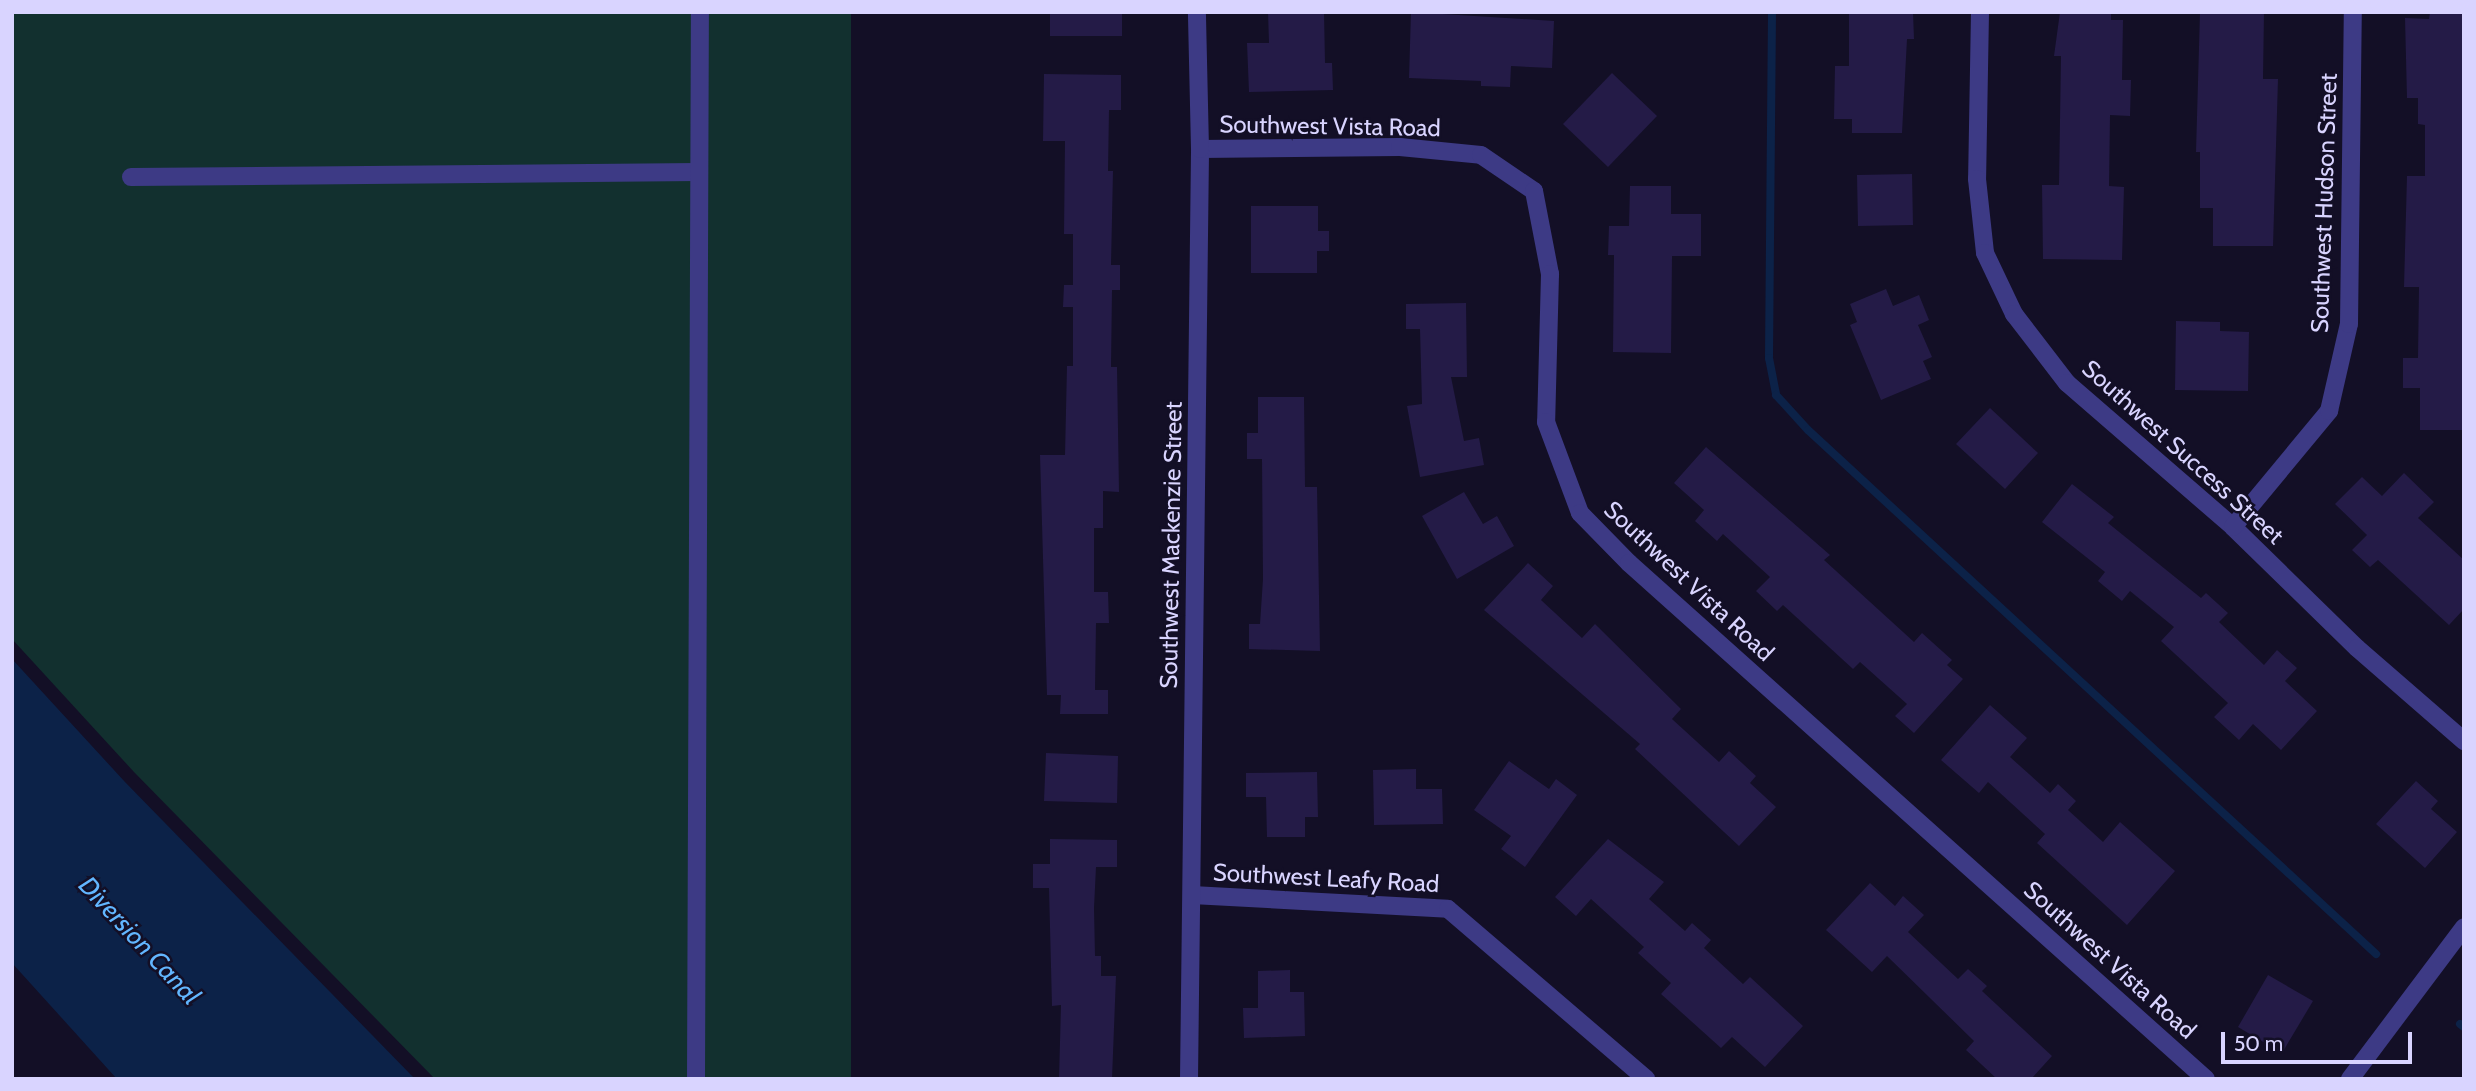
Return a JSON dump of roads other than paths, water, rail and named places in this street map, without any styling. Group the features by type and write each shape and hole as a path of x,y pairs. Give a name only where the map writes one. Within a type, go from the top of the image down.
{"street":[{"path":"696,1079 700,12"},
{"name":"Southwest Mackenzie Street","path":"1189,1079 1200,149 1197,12"},
{"name":"Southwest Success Street","path":"1980,12 1977,179 1985,253 2014,314 2067,383 2233,527 2357,648 2464,741"},
{"name":"Southwest Hudson Street","path":"2233,527 2329,411 2344,349 2349,324 2353,12"},
{"name":"Southwest Vista Road","path":"1200,149 1399,146 1481,155 1534,191 1550,274 1546,422 1580,513 1629,563 2206,1079"},
{"path":"131,177 698,172"},
{"name":"Southwest Leafy Road","path":"1192,895 1448,909 1646,1079"},
{"path":"2350,1079 2464,927"}],"water":[{"name":"Diversion Canal","path":"12,659 125,782 415,1079 117,1079 12,963"}],"waterway":[{"path":"1772,12 1769,358 1776,395 1808,430 2376,954"},
{"path":"2460,1024 2464,1027"}]}
